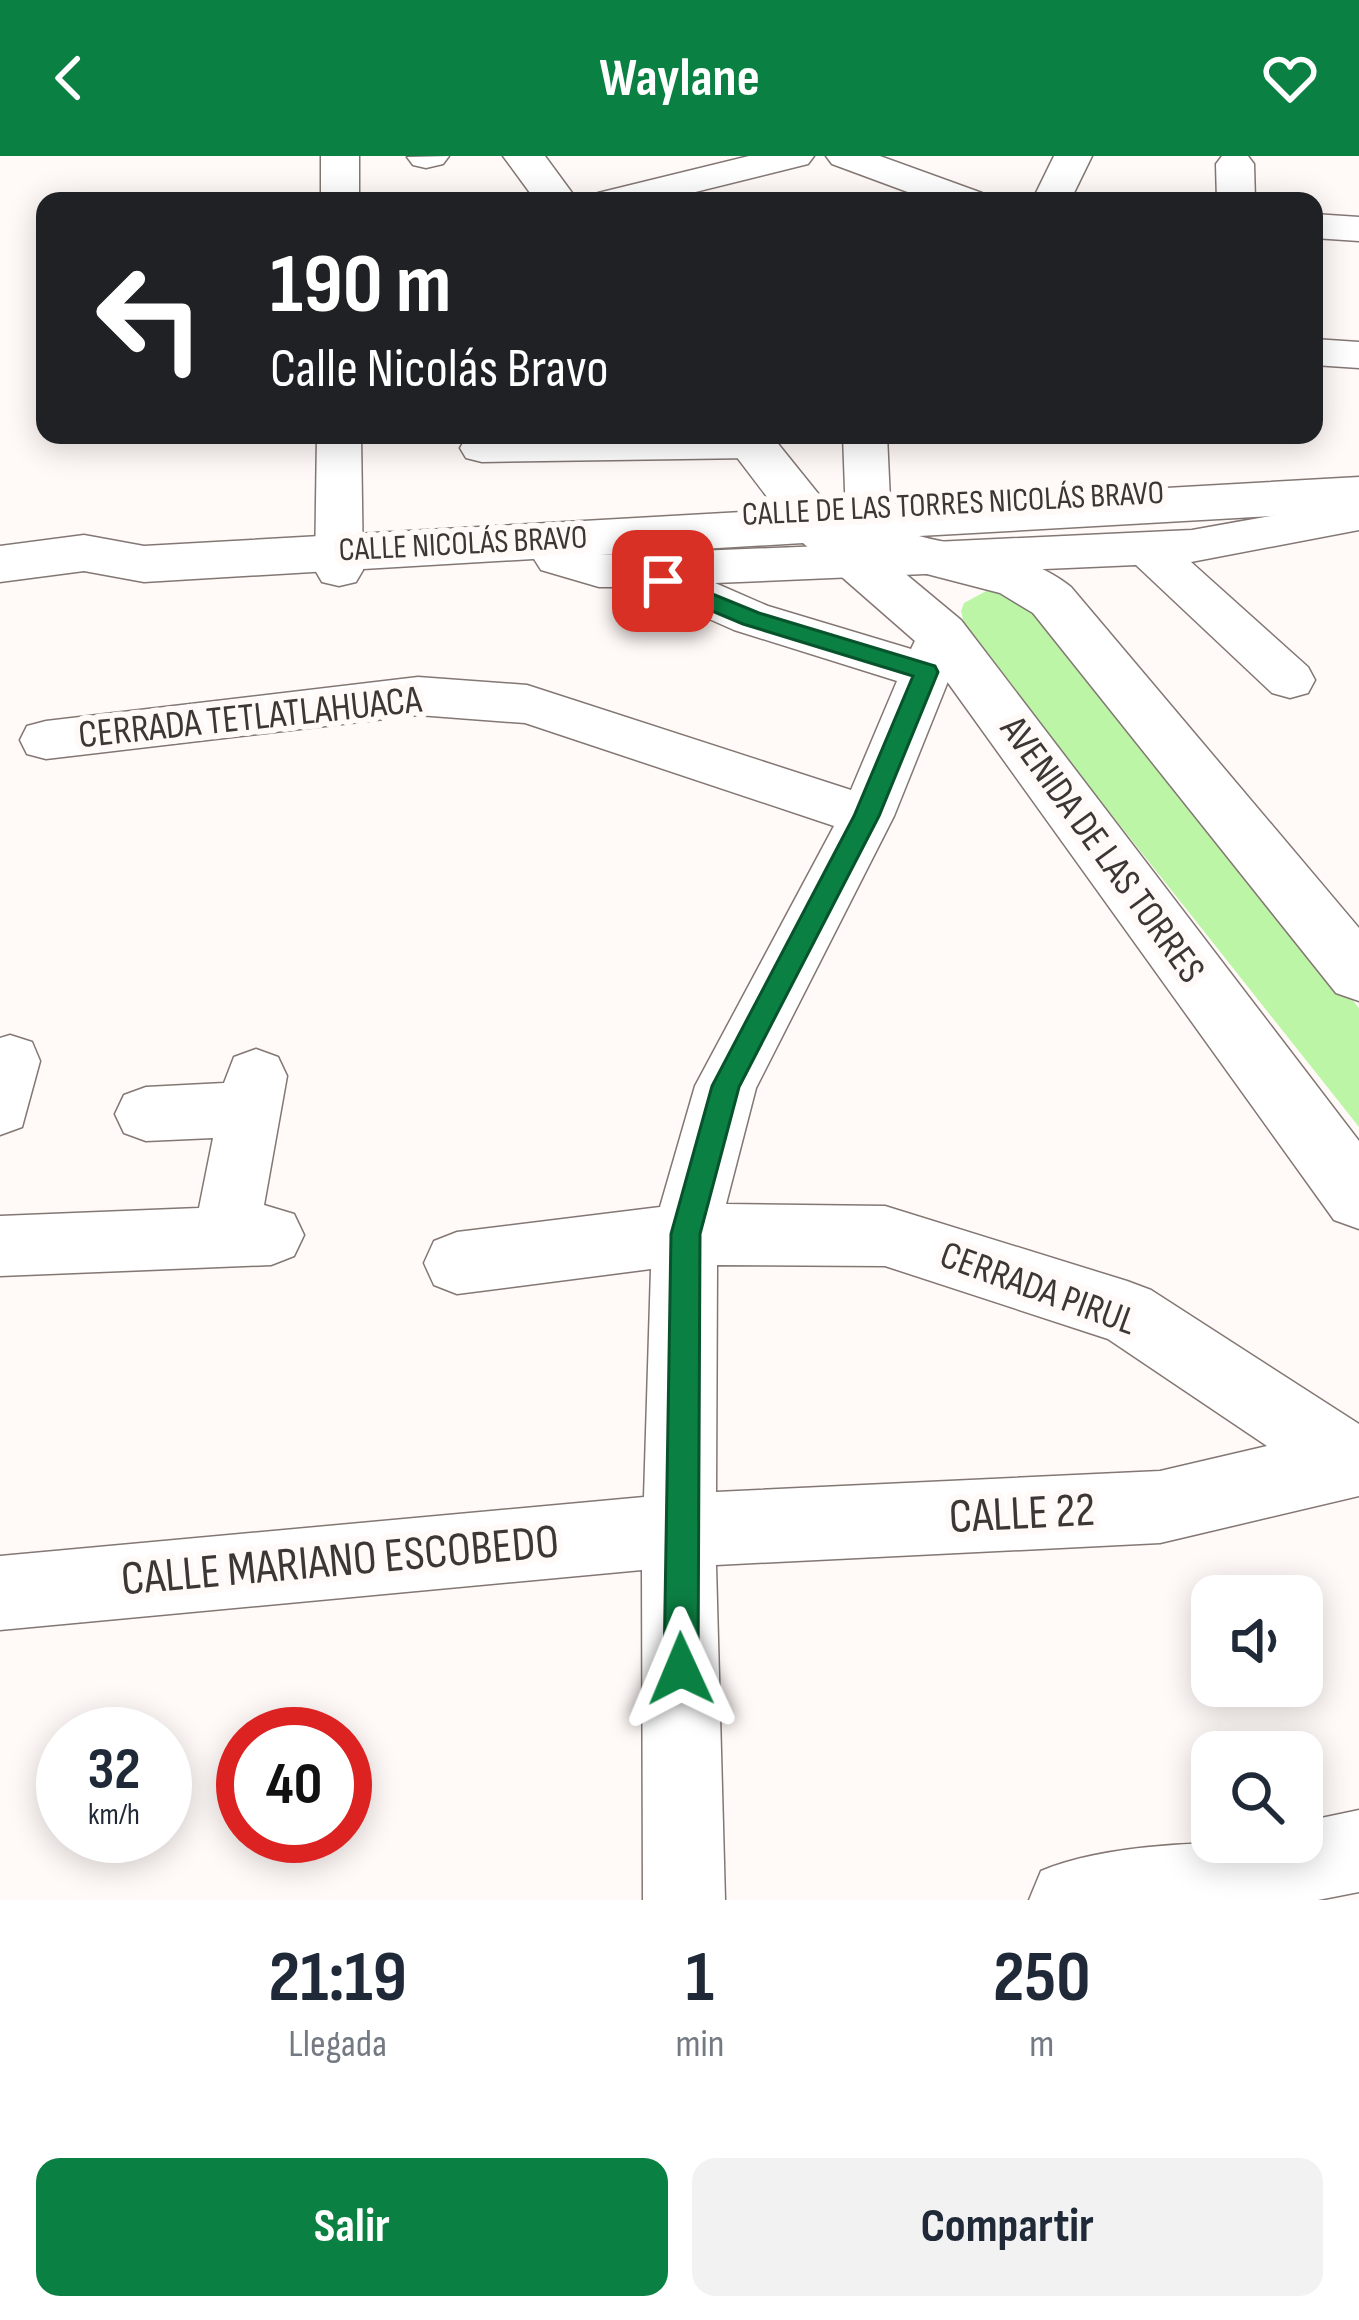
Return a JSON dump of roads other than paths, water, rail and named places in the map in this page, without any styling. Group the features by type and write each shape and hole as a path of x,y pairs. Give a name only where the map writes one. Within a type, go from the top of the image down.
{"main road":[{"path":"524,156 550,192"},
{"name":"AVENIDA DE LAS TORRES","path":"753,444 847,532 934,653 1359,1197"},
{"name":"CALLE NICOLÁS BRAVO","path":"0,564 84,553 144,564 339,561 847,532 1359,494"},
{"name":"CALLE NICOLÁS BRAVO","path":"847,532 1359,514"},
{"path":"847,532 1037,587 1359,974"},
{"name":"CALLE NICOLÁS BRAVO","path":"0,592 72,598 339,561"}],"street":[{"path":"340,156 340,192"},
{"path":"643,156 673,192"},
{"path":"681,192 795,156"},
{"path":"845,156 940,192"},
{"path":"952,192 961,156"},
{"path":"1055,192 1073,156"},
{"path":"1323,227 1359,230"},
{"path":"1323,353 1359,355"},
{"path":"339,444 339,561"},
{"path":"482,448 616,444"},
{"path":"847,532 863,444"},
{"name":"CALLE DE LAS TORRES NICOLÁS BRAVO","path":"933,556 1192,546 1359,514"},
{"name":"CALLE DE LAS TORRES NICOLÁS BRAVO","path":"554,549 598,571 644,570 847,532"},
{"path":"1147,549 1290,680"},
{"name":"CALLE NICOLÁS BRAVO","path":"644,570 751,619 934,653"},
{"path":"684,1900 679,1530 686,1234 726,1086 866,816 934,653"},
{"name":"CERRADA TETLATLAHUACA","path":"46,740 418,697 527,704 866,816"},
{"path":"0,1246 249,1236 253,1092 146,1114"},
{"name":"CERRADA PIRUL","path":"458,1263 686,1234 885,1236 1126,1313 1356,1461"},
{"name":"CALLE 22","path":"679,1530 1160,1508 1356,1461"},
{"name":"CALLE MARIANO ESCOBEDO","path":"0,1593 679,1530"},
{"path":"1070,1900 1165,1891 1359,1851"}]}
